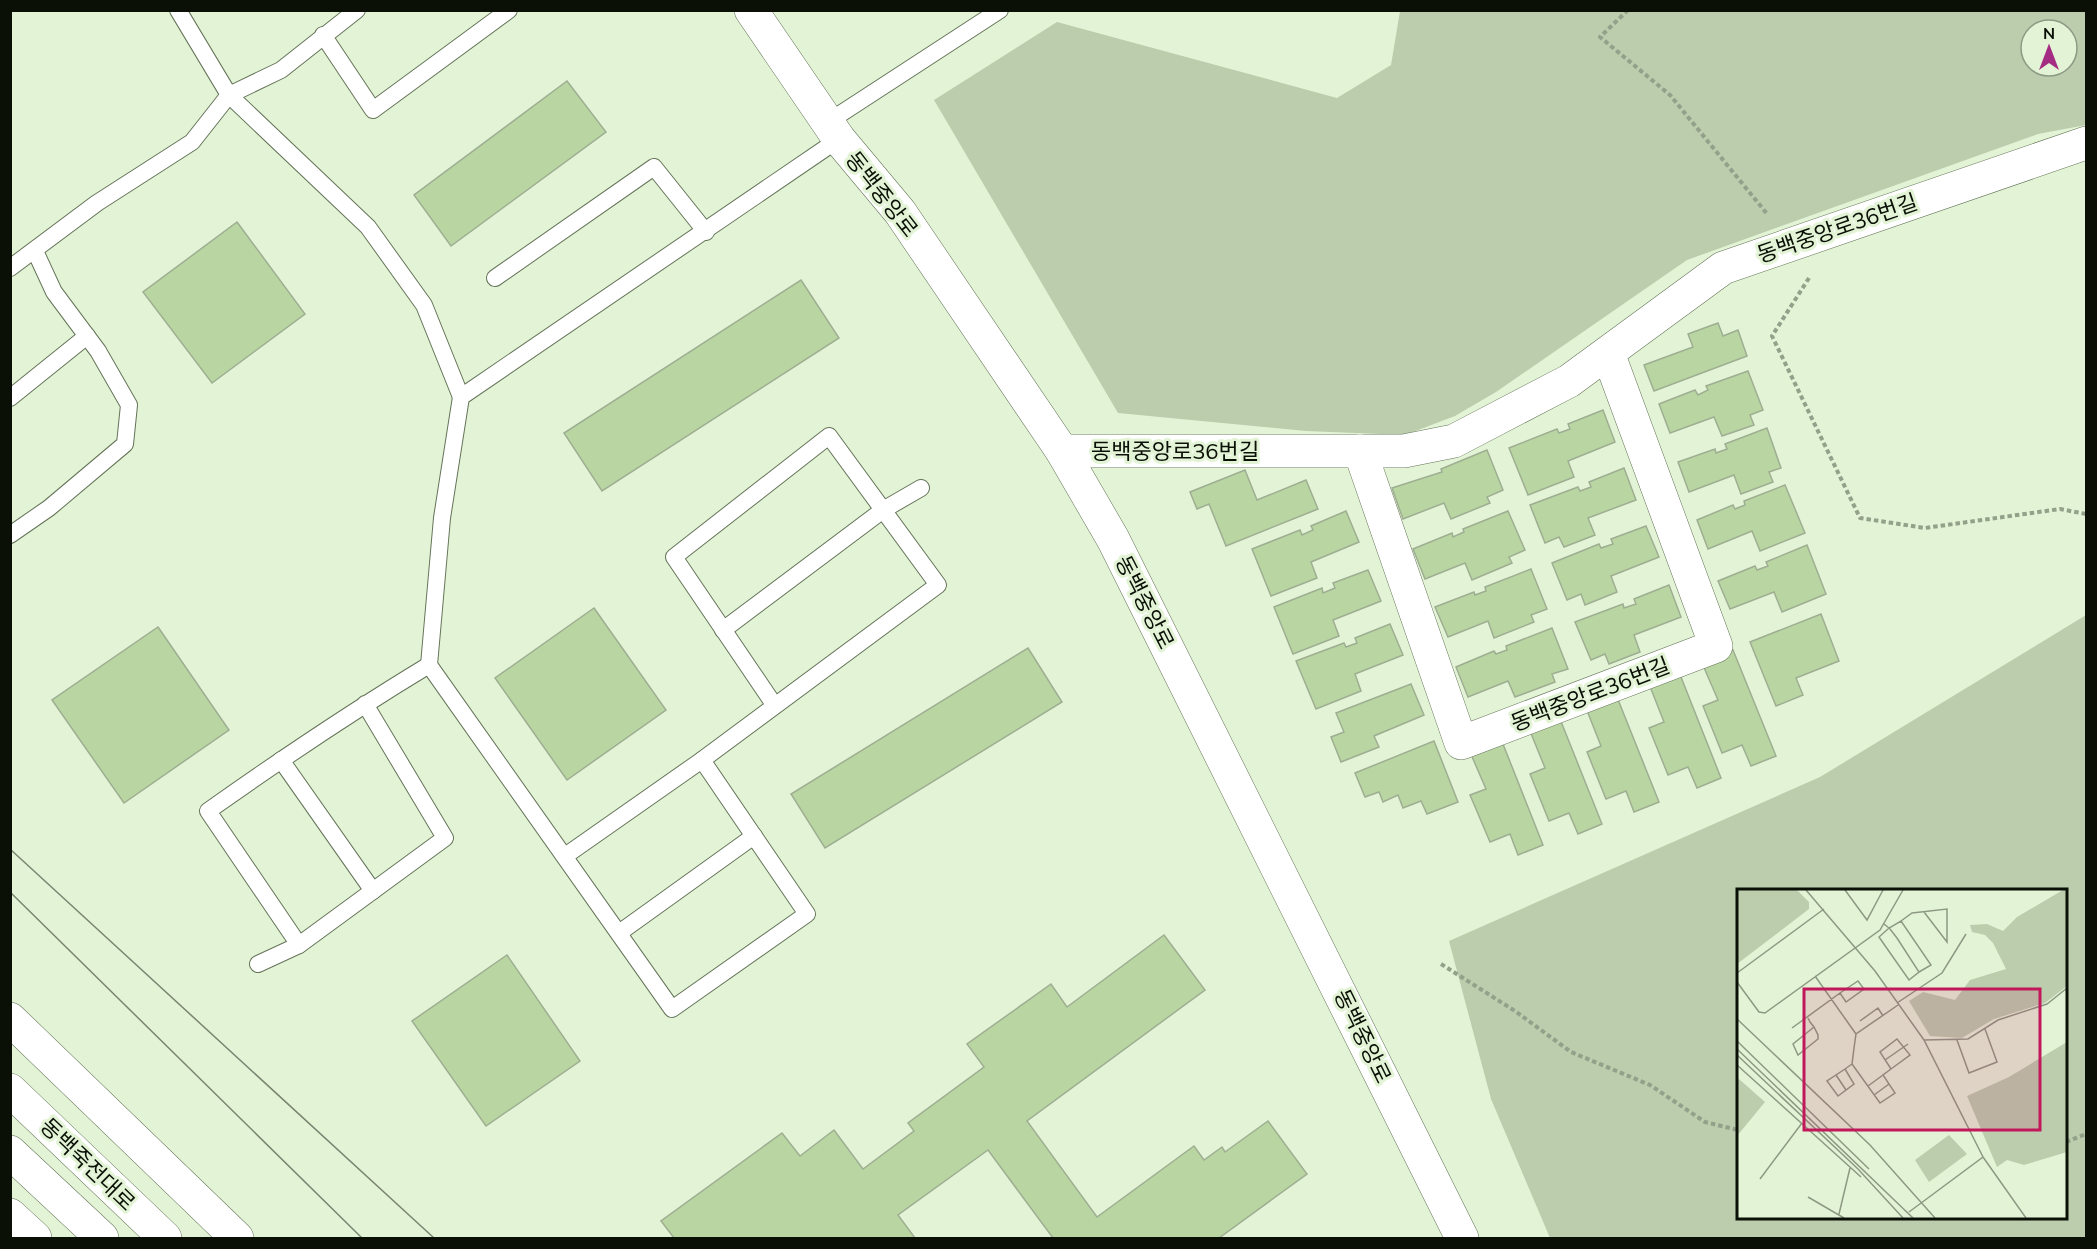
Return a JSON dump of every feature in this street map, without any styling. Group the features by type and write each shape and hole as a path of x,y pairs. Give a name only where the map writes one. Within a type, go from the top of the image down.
{"street":[{"name":"동백중앙로","path":"751,10 833,131 900,212 1062,451 1113,538 1462,1239"},
{"name":"동백중앙로36번길","path":"1062,451 1404,451 1454,441 1569,381 1722,268 2086,143"},
{"name":"동백중앙로36번길","path":"1360,451 1461,743 1716,646 1608,353"},
{"path":"10,1019 237,1239"},
{"name":"동백죽전대로","path":"10,1090 165,1239"},
{"name":"동백죽전대로","path":"10,1152 102,1239"},
{"path":"10,1215 35,1239"}],"lane":[{"path":"178,10 229,95 368,226 424,305 461,398 442,518 429,665 672,1009 807,914 702,760"},
{"path":"10,268 97,203 192,142 229,95 281,70 357,10"},
{"path":"323,35 373,110 509,10"},
{"path":"461,398 706,232 833,131 1000,10"},
{"path":"495,278 654,167 706,232"},
{"path":"10,536 49,508 125,444 129,405 87,336 54,292 35,251"},
{"path":"10,398 87,336"},
{"path":"565,856 702,760 775,706 938,585 829,436 674,557 775,706"},
{"path":"723,630 883,510 921,488"},
{"path":"299,945 208,811 280,760 429,665"},
{"path":"258,964 299,945 445,838 365,704"},
{"path":"280,760 373,891"},
{"path":"619,933 754,836"}],"path":[{"path":"1628,10 1600,37 1670,94 1762,210 1799,240 1809,281 1772,336 1860,518 1925,528 2060,509 2086,514"},
{"path":"1441,964 1515,1011 1571,1052 1650,1085 1705,1122 1737,1130"},
{"path":"2067,1142 2086,1134"}],"green space":[{"path":"1400,11 2086,11 2086,125 2038,134 1687,260 1496,392 1455,416 1405,435 1306,431 1118,413 934,100 1057,22 1337,98 1391,65"},
{"path":"2086,615 2086,1238 1550,1238 1491,1099 1449,941 1820,777"}],"building":[{"path":"567,81 606,132 451,246 414,195"},
{"path":"237,222 305,314 212,383 143,292"},
{"path":"801,280 839,338 602,491 564,433"},
{"path":"1718,323 1723,336 1738,330 1747,356 1654,391 1644,365 1693,347 1688,334"},
{"path":"1748,371 1763,410 1750,415 1754,425 1722,436 1714,417 1670,433 1659,404 1695,390 1698,395 1708,390 1706,386"},
{"path":"1603,410 1615,442 1568,461 1574,477 1528,495 1509,448 1557,429 1559,433 1570,429 1568,424"},
{"path":"1767,428 1781,468 1769,472 1773,482 1741,494 1734,475 1689,492 1678,462 1715,449 1716,453 1727,449 1725,444"},
{"path":"1487,450 1503,490 1487,497 1490,503 1451,519 1444,503 1403,519 1392,488 1442,472 1441,469"},
{"path":"1624,468 1636,500 1588,518 1595,535 1564,547 1559,537 1545,543 1530,505 1578,487 1580,491 1591,487 1589,482"},
{"path":"1245,470 1257,500 1306,480 1318,509 1226,546 1209,504 1197,509 1190,492"},
{"path":"1785,485 1805,533 1760,551 1752,531 1708,549 1697,520 1733,505 1735,509 1745,505 1744,501"},
{"path":"1346,511 1359,542 1311,562 1317,578 1271,596 1252,549 1300,530 1302,535 1313,530 1311,526"},
{"path":"1508,511 1525,550 1509,557 1512,563 1472,580 1465,563 1425,579 1413,549 1452,533 1453,537 1464,532 1463,529"},
{"path":"1646,526 1659,557 1611,576 1617,592 1585,605 1581,594 1567,600 1552,563 1599,544 1601,548 1613,544 1611,539"},
{"path":"1807,545 1826,594 1782,612 1774,592 1730,609 1718,581 1755,566 1757,570 1768,566 1766,562"},
{"path":"1531,569 1547,609 1531,615 1534,622 1494,638 1488,621 1448,637 1435,607 1474,592 1475,595 1486,591 1485,587"},
{"path":"1368,570 1381,601 1333,620 1339,636 1293,654 1274,607 1322,588 1323,593 1335,588 1333,583"},
{"path":"1669,585 1681,617 1634,635 1640,652 1609,664 1605,654 1591,660 1575,622 1623,604 1624,608 1636,604 1634,599"},
{"path":"594,608 666,710 567,780 495,678"},
{"path":"1821,614 1839,661 1796,678 1803,695 1776,706 1750,642"},
{"path":"1390,624 1403,655 1355,674 1361,691 1316,709 1296,661 1344,643 1346,647 1357,643 1355,638"},
{"path":"158,627 229,730 124,803 52,700"},
{"path":"1552,628 1568,669 1552,674 1555,682 1515,697 1508,681 1468,697 1456,667 1494,651 1496,654 1507,650 1506,646"},
{"path":"1028,648 1062,702 825,848 791,794"},
{"path":"1733,650 1776,756 1751,766 1742,745 1722,753 1703,706 1718,700 1702,663"},
{"path":"1679,672 1721,778 1697,788 1688,767 1668,775 1649,728 1664,722 1649,684"},
{"path":"1411,684 1424,715 1374,736 1379,747 1341,762 1331,737 1344,732 1336,713"},
{"path":"1617,697 1659,802 1634,812 1626,791 1606,799 1587,752 1601,746 1586,708"},
{"path":"1560,719 1602,824 1578,834 1569,813 1549,821 1530,774 1545,768 1530,731"},
{"path":"1501,739 1543,845 1518,855 1510,834 1490,842 1470,795 1486,789 1470,752"},
{"path":"1434,741 1458,802 1427,814 1421,801 1403,808 1398,795 1383,802 1379,792 1365,797 1355,773"},
{"path":"1164,935 1205,990 1027,1121 1097,1217 1194,1146 1204,1160 1222,1147 1225,1152 1268,1121 1307,1174 1219,1238 1053,1238 988,1150 898,1215 915,1238 674,1238 661,1221 782,1133 800,1156 834,1130 863,1169 914,1131 908,1123 984,1067 967,1044 1051,984 1067,1007"},
{"path":"507,955 580,1061 486,1126 412,1021"}],"tram line":[{"path":"10,849 434,1238"},
{"path":"10,892 362,1238"}]}
